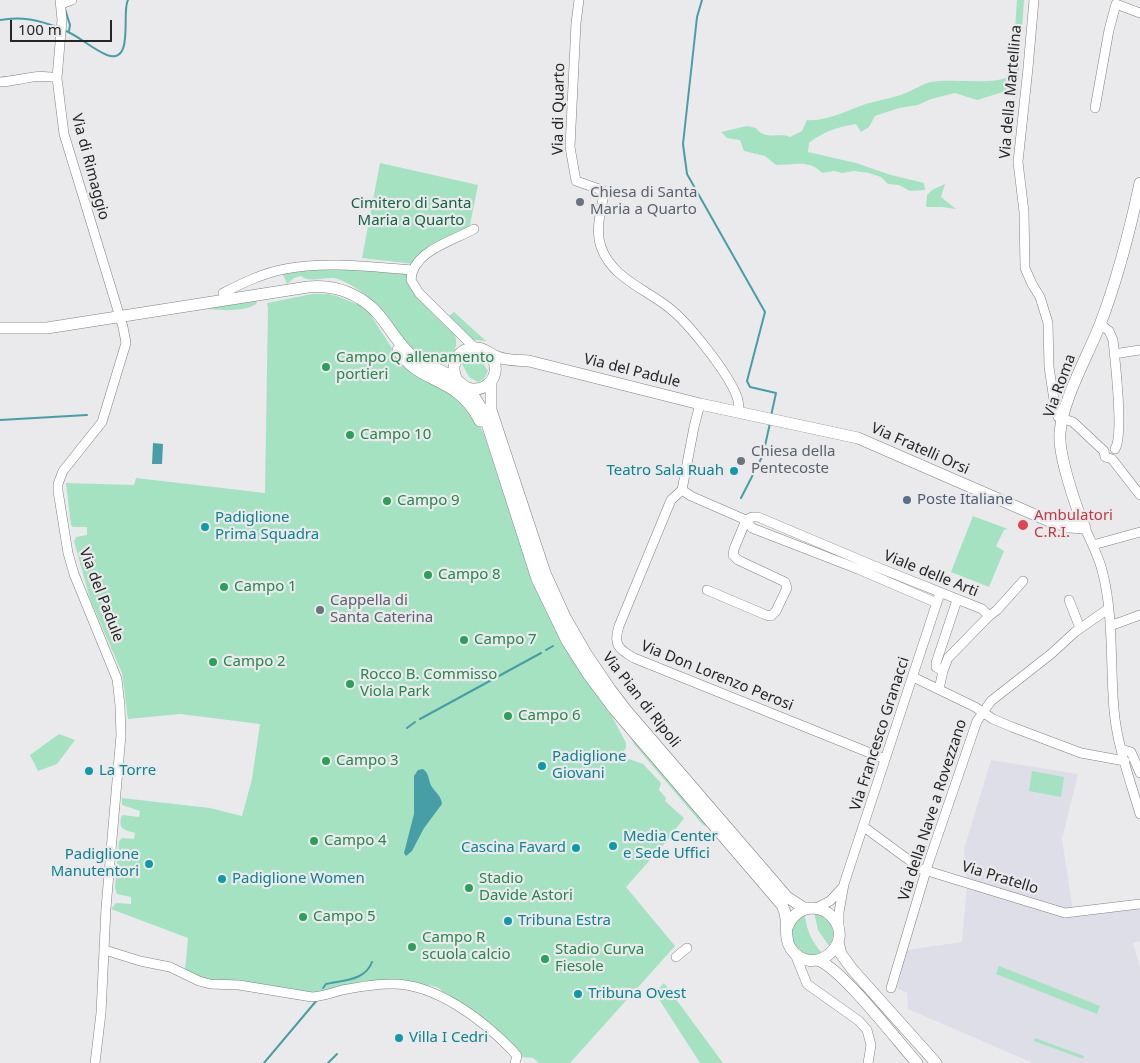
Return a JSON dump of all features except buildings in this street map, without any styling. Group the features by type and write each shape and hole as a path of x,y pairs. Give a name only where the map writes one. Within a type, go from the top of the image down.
{"main road":[{"name":"Via Roma","path":"1085,528 1075,504 1060,445 1060,431 1069,398 1100,324 1118,273 1139,190"},
{"path":"0,328 47,328 120,318 246,296 325,286 341,290 362,300 370,306 411,355 469,388 481,388 491,382 496,370 494,360 490,354"},
{"name":"Via Pian di Ripoli","path":"386,326 396,347 406,361 417,371 449,387 463,398 474,410 491,440"},
{"name":"Via del Padule","path":"474,347 485,350 490,354 518,361 529,361 739,412"},
{"path":"430,366 444,365 474,347"},
{"name":"Via del Padule","path":"457,380 454,370 458,356"},
{"path":"496,370 518,361"},
{"name":"Via Pian di Ripoli","path":"491,382 491,410 538,554 555,598 584,652 626,710 787,897 796,903 831,916 837,924 841,954 852,969 936,1063"},
{"name":"Via Pian di Ripoli","path":"469,388 483,411 531,563 567,640 588,674 613,708 782,905 787,915 787,941 795,954"},
{"name":"Via Fratelli Orsi","path":"739,412 858,438 1049,521 1085,528"},
{"path":"788,926 798,913 812,908"},
{"path":"816,960 830,954 838,938"},
{"path":"795,954 804,959 816,960 829,966 844,980 917,1063"}],"street":[{"path":"61,2 72,0"},
{"name":"Via di Quarto","path":"579,0 576,23 570,147 576,181 602,190 604,194 598,236 601,247 612,266 626,281 668,307 684,321 719,365 733,388 738,398 739,412"},
{"name":"Via della Martellina","path":"1034,0 1018,162 1024,212 1025,268 1037,292 1048,322 1049,367 1054,400 1058,417 1063,418"},
{"name":"Via di Rimaggio","path":"61,2 62,20 57,78 64,134 120,318"},
{"path":"1095,108 1116,2 1140,12"},
{"path":"0,82 41,75 57,78"},
{"path":"223,293 258,277 284,269 324,264 413,269 425,253 474,229"},
{"name":"Via del Padule","path":"413,269 412,284 474,347"},
{"name":"Via del Padule","path":"95,1063 101,1013 106,908 121,735 118,687 115,671 74,574 60,510 58,484 63,471 98,428 104,417 126,343 120,318"},
{"name":"Via del Padule","path":"448,322 459,339 458,356"},
{"path":"1100,324 1112,336 1114,354 1119,424 1116,454 1112,459"},
{"path":"1114,354 1140,350"},
{"path":"682,490 700,404"},
{"path":"1063,418 1073,422 1104,450 1106,457 1112,459 1140,495"},
{"path":"1104,450 1109,447 1115,449"},
{"name":"Viale delle Arti","path":"682,490 691,496 746,520 758,517 937,603"},
{"name":"Via Don Lorenzo Perosi","path":"682,490 671,500 619,626 616,637 620,649 634,658 885,759"},
{"path":"707,590 766,615 771,616 776,611 787,588 785,582 733,556 746,520"},
{"name":"Via Roma","path":"1085,528 1102,570 1110,626 1114,711 1124,761 1136,787 1140,814"},
{"path":"1093,545 1140,532"},
{"name":"Viale delle Arti","path":"860,565 982,609 989,616"},
{"path":"939,689 948,658 997,610 1023,581"},
{"name":"Via Francesco Granacci","path":"838,938 844,884 940,593"},
{"path":"943,670 936,667 936,663 957,600"},
{"path":"1069,600 1080,628"},
{"name":"Via della Nave a Rovezzano","path":"892,988 926,870 965,754 982,712 1003,691 1080,628 1108,609"},
{"path":"1110,626 1140,615"},
{"path":"913,677 975,707 993,719 1073,751 1124,761"},
{"path":"1121,749 1131,752 1135,757 1140,773"},
{"name":"Via Pratello","path":"864,828 908,860 926,870 1065,913 1140,904"},
{"name":"Via Francesco Granacci","path":"812,908 830,901 844,884"},
{"path":"673,954 687,948"},
{"path":"105,950 140,961 170,967 199,981 210,984 239,985 312,997 361,987 409,984 436,993 473,1016 512,1050 517,1056 515,1063"},
{"path":"795,954 806,984 863,1024 867,1030 870,1042 868,1063"},
{"path":"802,975 806,966 816,960"}],"shaded area":[{"path":"991,760 1078,774 1062,839 1074,917 1140,907 1140,941 1133,943 1140,968 1140,1063 1033,1063 908,1009 907,993 897,988 907,950 962,942 967,885 964,849"}],"green space":[{"path":"1017,0 1024,0 1017,98 1003,92 977,100 955,93 875,116 869,127 861,132 856,124 849,125 837,128 809,143 808,152 856,163 891,175 924,183 925,190 910,191 899,185 888,184 881,177 869,173 854,171 842,173 834,171 822,173 807,164 776,165 765,156 744,151 740,140 727,138 721,132 747,126 756,128 764,134 790,137 802,131 807,120 830,117 869,103 892,98 930,82 988,81 1006,78 1014,43"},
{"name":"Cimitero di Santa Maria a Quarto","path":"380,163 478,185 469,230 414,264 362,258"},
{"path":"945,184 941,197 956,209 926,207 927,195 932,190"},
{"path":"324,266 408,271 409,279 418,297 455,335 456,345 452,354 448,358 438,361 428,359 413,351 372,302 351,285 334,278 309,279 301,276 294,278 287,284 282,272"},
{"name":"Rocco B. Commisso Viola Park","path":"312,294 337,296 361,306 370,314 404,367 420,378 450,393 462,403 479,423 508,507 584,677 609,711 626,743 626,748 620,756 626,761 629,759 643,764 661,783 659,790 666,798 665,801 684,818 666,842 626,887 675,946 570,1063 539,1063 533,1058 521,1057 509,1044 434,986 419,985 309,993 210,981 185,970 188,938 111,909 116,903 131,904 131,897 117,894 115,888 119,841 122,838 134,839 135,833 121,827 121,817 123,815 139,817 140,811 122,805 122,798 210,808 242,816 252,779 260,724 180,714 128,719 122,673 90,599 74,541 76,537 87,535 87,527 73,527 71,525 66,483 134,485 136,478 265,493 267,303"},
{"path":"256,299 257,303 247,308 217,310 205,308"},
{"path":"454,312 486,341 473,340 449,316"},
{"path":"472,355 481,360 488,371 484,379 478,382 469,377 462,364 467,357"},
{"path":"973,516 1008,529 1004,530 996,546 1004,551 989,587 951,572"},
{"path":"625,726 713,830 702,824 634,744"},
{"path":"59,734 75,740 57,764 38,771 30,755"},
{"path":"1032,771 1064,777 1061,797 1029,791"},
{"path":"814,912 824,917 833,930 832,941 829,946 818,930"},
{"path":"805,915 810,935 822,953 809,955 804,953 792,939 792,926"},
{"path":"999,966 1100,1006 1097,1014 996,974"},
{"path":"664,983 723,1063 700,1063 655,993"},
{"path":"1035,1038 1084,1056 1083,1059 1034,1041"}],"water":[{"path":"153,443 163,444 162,464 152,464"},
{"path":"423,769 427,773 431,785 440,797 442,804 424,828 412,851 406,856 404,853 414,814 414,776 418,770"}],"waterway":[{"path":"64,30 101,52 116,56 121,52 124,45 128,0"},
{"path":"702,0 697,17 683,144 687,174 765,312 747,381 750,387 776,393 771,416"},
{"path":"65,9 70,25 69,31"},
{"path":"0,20 15,18 30,20 59,28"},
{"path":"0,420 87,415"},
{"path":"741,498 763,455 770,423"},
{"path":"546,650 553,646"},
{"path":"420,719 541,653"},
{"path":"407,728 415,722"},
{"path":"323,988 326,984 353,979 359,976 369,968 372,962"},
{"path":"264,1063 317,1000"},
{"path":"328,1063 337,1054"}],"place":[{"name":"Chiesa di Santa Maria a Quarto","path":"580,202"},
{"name":"Campo Q allenamento portieri","path":"326,367"},
{"name":"Campo 10","path":"350,435"},
{"name":"Chiesa della Pentecoste","path":"741,461"},
{"name":"Teatro Sala Ruah","path":"734,471"},
{"name":"Poste Italiane","path":"907,500"},
{"name":"Campo 9","path":"387,501"},
{"name":"Ambulatori C.R.I.","path":"1023,525"},
{"name":"Padiglione Prima Squadra","path":"205,527"},
{"name":"Campo 8","path":"428,575"},
{"name":"Campo 1","path":"224,587"},
{"name":"Cappella di Santa Caterina","path":"320,610"},
{"name":"Campo 7","path":"464,640"},
{"name":"Campo 2","path":"213,662"},
{"name":"Rocco B. Commisso Viola Park","path":"350,684"},
{"name":"Campo 6","path":"508,716"},
{"name":"Campo 3","path":"326,761"},
{"name":"Padiglione Giovani","path":"542,766"},
{"name":"La Torre","path":"89,771"},
{"name":"Campo 4","path":"314,841"},
{"name":"Media Center e Sede Uffici","path":"613,846"},
{"name":"Cascina Favard","path":"576,848"},
{"name":"Padiglione Manutentori","path":"149,864"},
{"name":"Padiglione Women","path":"222,879"},
{"name":"Stadio Davide Astori","path":"469,888"},
{"name":"Campo 5","path":"303,917"},
{"name":"Tribuna Estra","path":"508,921"},
{"name":"Campo R scuola calcio","path":"412,947"},
{"name":"Stadio Curva Fiesole","path":"545,959"},
{"name":"Tribuna Ovest","path":"578,994"},
{"name":"Villa I Cedri","path":"399,1038"}]}
